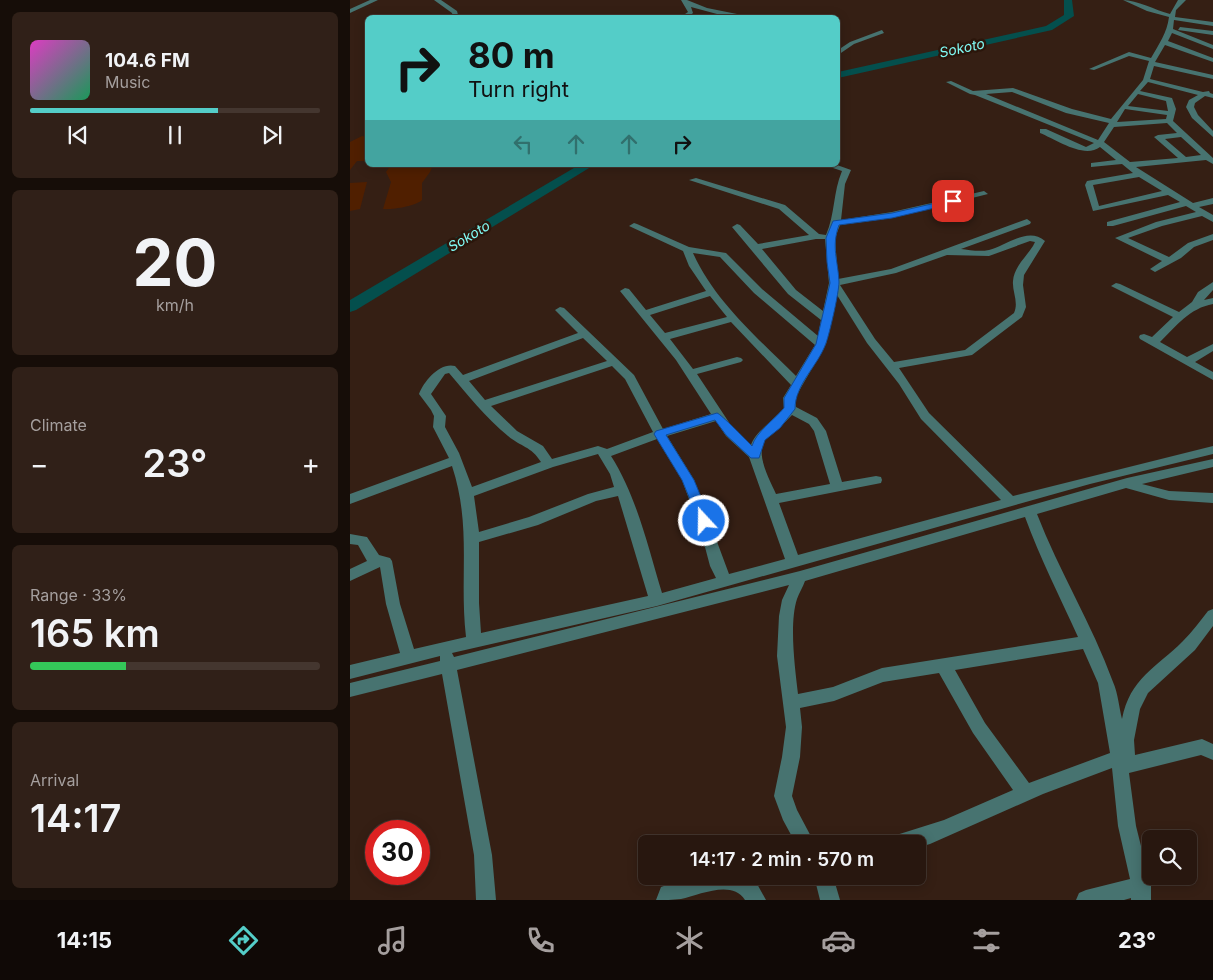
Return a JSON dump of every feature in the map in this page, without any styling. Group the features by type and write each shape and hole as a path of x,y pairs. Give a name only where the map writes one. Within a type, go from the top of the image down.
{"street":[{"path":"350,12 375,0"},
{"path":"437,0 452,8 455,15"},
{"path":"1126,0 1172,17 1213,24"},
{"path":"1043,131 1086,149 1092,149 1100,144 1123,107 1146,80 1151,62 1170,29 1173,10 1181,0"},
{"path":"686,2 691,12 686,15"},
{"path":"686,2 709,10 737,15"},
{"path":"1194,21 1210,14"},
{"path":"1170,29 1213,33"},
{"path":"1170,29 1212,46"},
{"path":"840,45 852,43 882,32"},
{"path":"1164,42 1178,53 1212,59"},
{"path":"840,52 852,43"},
{"path":"1164,66 1178,53"},
{"path":"1092,69 1129,54 1188,74 1213,77"},
{"path":"1204,63 1212,59"},
{"path":"1188,74 1210,92"},
{"path":"1146,80 1210,92"},
{"path":"949,82 970,93 1010,89 1069,111 1112,124 1161,120 1170,117"},
{"path":"1136,92 1168,99 1171,104 1170,117"},
{"path":"1210,92 1192,102 1190,106 1195,116 1210,132"},
{"path":"978,93 1100,144 1140,174 1213,219"},
{"path":"1123,107 1170,117 1211,159"},
{"path":"1198,130 1210,132"},
{"path":"1184,159 1158,137 1185,132"},
{"path":"1094,165 1211,159"},
{"path":"755,455 759,439 776,425 790,409 790,398 821,344 834,283 830,238 836,222 841,184 846,170 835,167"},
{"path":"1140,174 1090,184 1096,209 1170,192"},
{"path":"693,180 782,207 816,236"},
{"path":"836,222 892,215 984,194"},
{"path":"1110,224 1189,204 1213,201"},
{"path":"1170,261 1120,238 1166,222 1203,213"},
{"path":"834,283 893,271 1027,222"},
{"path":"634,226 687,249 723,254 758,291 821,344"},
{"path":"737,227 756,247 770,267 792,292 826,318"},
{"path":"756,247 816,236 830,238"},
{"path":"1155,269 1170,261 1190,245 1213,237"},
{"path":"892,366 968,353 1018,316 1022,306 1018,278 1040,241 1035,238 1029,238 984,253 948,252"},
{"path":"687,249 695,270 712,292 797,384"},
{"path":"834,283 871,341 892,366 926,416 1011,502"},
{"path":"1213,285 1202,294 1196,304 1149,340 1213,377"},
{"path":"1116,286 1167,309 1179,317"},
{"path":"624,291 663,337 730,433 755,455 797,570 789,600 786,624 785,656 794,727 791,757 783,796 789,814 801,835"},
{"path":"643,314 712,292"},
{"path":"1196,304 1213,301"},
{"path":"560,310 630,377 660,434 688,480 708,532 717,566 726,581"},
{"path":"663,337 734,318"},
{"path":"461,380 585,334"},
{"path":"1188,361 1213,347"},
{"path":"689,373 737,360"},
{"path":"483,405 614,362"},
{"path":"474,641 470,617 472,539 467,494 449,442 439,427 440,416 425,394 440,372 451,368 483,405 513,434 539,449 549,464"},
{"path":"790,409 813,421 820,431 837,488"},
{"path":"605,454 717,416"},
{"path":"467,494 549,464 598,450 605,454 622,490 634,522 657,600"},
{"path":"350,672 474,641 657,600 726,581 797,570 1011,502 1090,480 1213,450"},
{"path":"350,499 456,460"},
{"path":"350,690 447,667 797,570 1030,512 1127,483 1213,463"},
{"path":"770,500 876,480"},
{"path":"1127,483 1145,490 1172,496 1213,498"},
{"path":"472,539 533,521 593,497 622,490"},
{"path":"1030,512 1042,545 1106,682 1122,761 1127,826 1141,893 1086,900"},
{"path":"350,539 362,541 374,560 380,560 387,565 393,604 409,658"},
{"path":"350,575 380,560"},
{"path":"1122,761 1132,709 1142,688 1190,645 1213,615"},
{"path":"790,703 834,694 882,675 1088,642"},
{"path":"446,649 447,667 483,855 486,900"},
{"path":"944,666 979,728 1026,793"},
{"path":"926,835 973,818 1026,793 1122,761 1178,754 1202,747 1213,752"},
{"path":"666,900 668,894 706,881 734,880 754,894 756,900"},
{"path":"826,885 830,900"}],"shaded area":[{"path":"362,136 365,137 365,161 357,161 350,170 350,142"},
{"path":"390,167 432,167 422,183 422,200 415,204 392,209 383,209 391,182 386,172"},
{"path":"367,182 360,209 350,211 350,183"}],"waterway":[{"name":"Sokoto","path":"840,75 1049,28 1069,16 1068,0"},
{"name":"Sokoto","path":"350,307 585,167"}],"route":[{"path":"704,521 688,480 660,434 717,416 730,433 755,455 759,439 776,425 790,409 790,398 821,344 834,283 830,238 836,222 892,215 953,201"}]}
